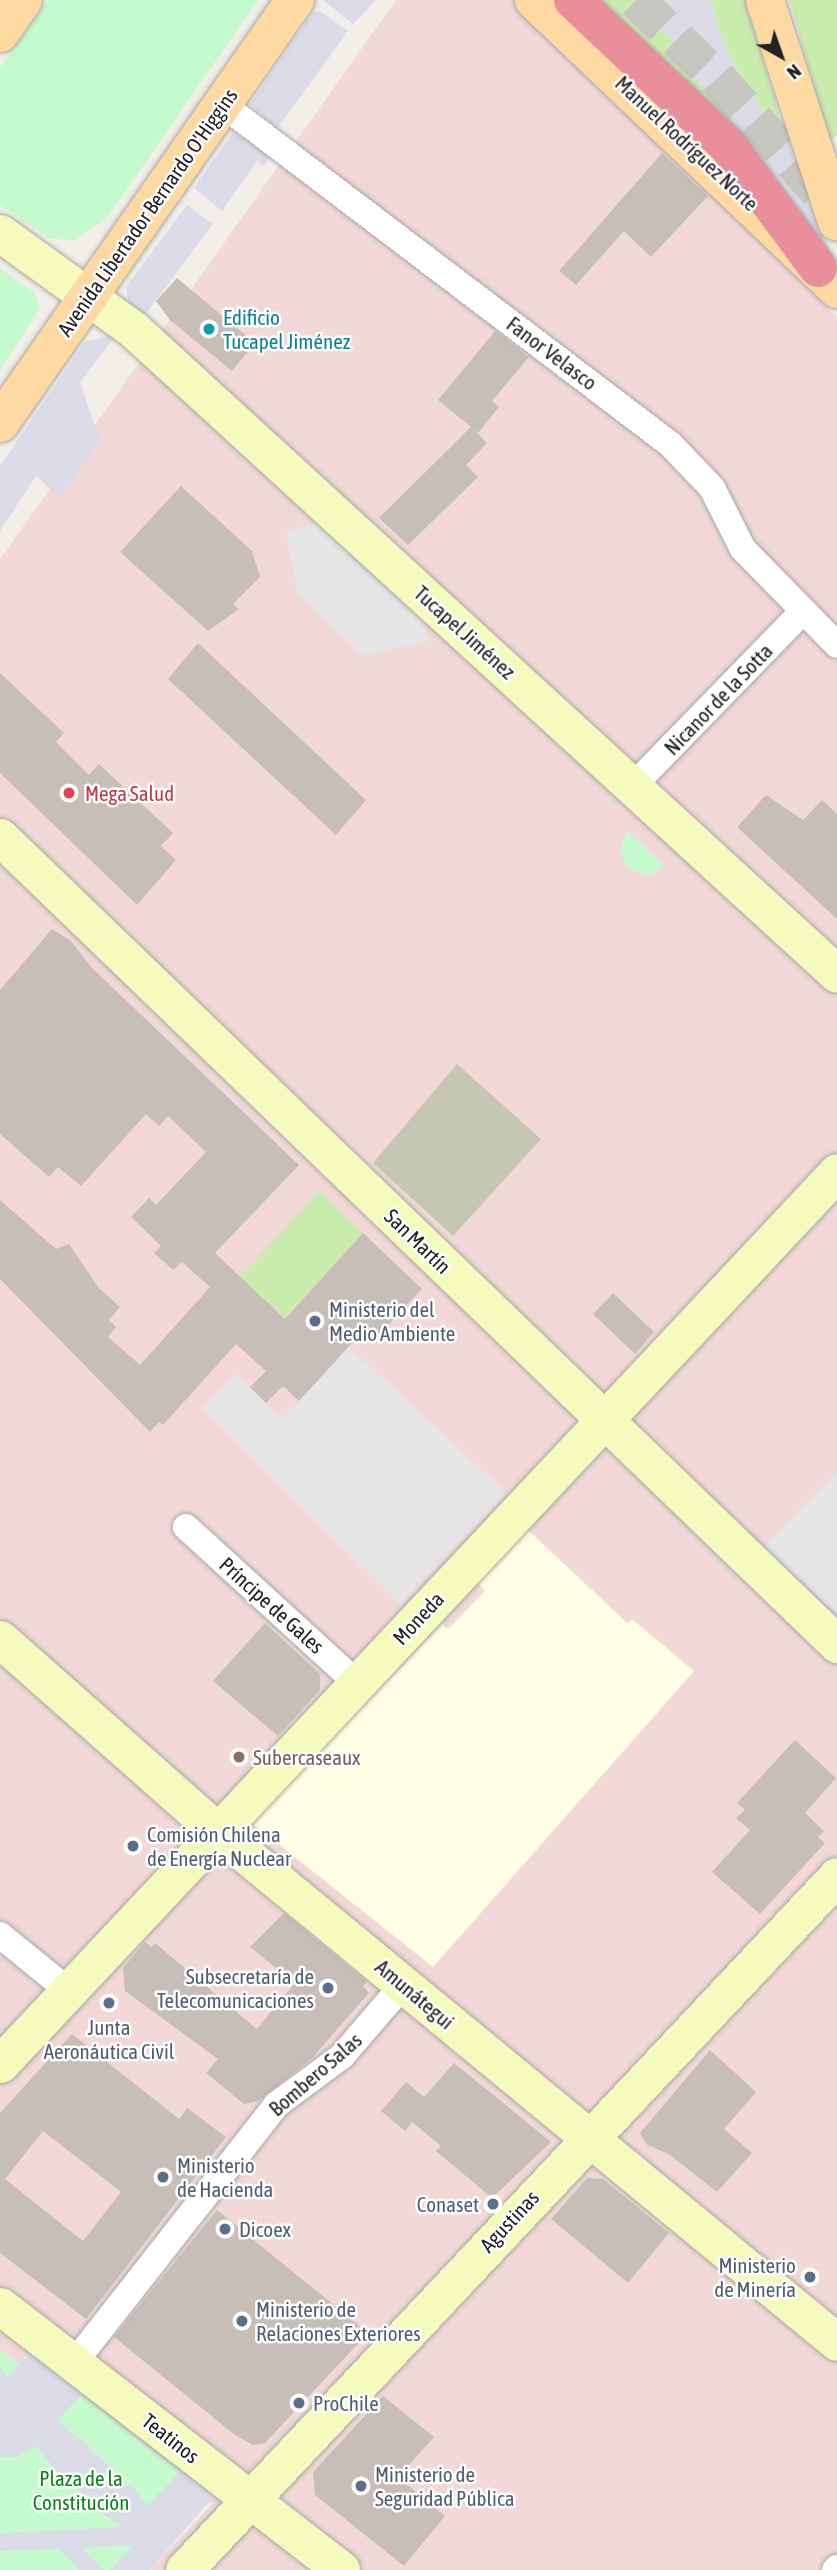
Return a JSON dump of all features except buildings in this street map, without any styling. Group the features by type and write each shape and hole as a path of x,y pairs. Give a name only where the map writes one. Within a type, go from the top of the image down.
{"highway":[{"path":"573,0 727,145 827,278"}],"main road":[{"path":"0,33 23,0"},
{"name":"Avenida Libertador Bernardo O'Higgins","path":"0,424 295,0"},
{"name":"Manuel Rodríguez Norte","path":"534,0 827,278"},
{"path":"765,0 811,155 837,222"}],"street":[{"name":"Fanor Velasco","path":"222,104 670,444 712,488 743,549 837,646"},
{"name":"Tucapel Jiménez","path":"0,233 134,330 837,974"},
{"name":"Nicanor de la Sotta","path":"633,786 802,612"},
{"name":"San Martín","path":"0,837 837,1644"},
{"name":"Moneda","path":"0,2064 837,1172"},
{"name":"Príncipe de Gales","path":"186,1527 357,1683"},
{"name":"Amunátegui","path":"0,1639 217,1832 837,2342"},
{"name":"Agustinas","path":"184,2570 587,2137 837,1876"},
{"path":"0,1935 69,1991"},
{"name":"Bombero Salas","path":"74,2363 276,2105 342,2056 404,1984"},
{"name":"Teatinos","path":"0,2306 341,2570"}],"shaded area":[{"path":"323,0 376,0 353,24"},
{"path":"396,0 516,0 837,317 837,2570 150,2570 212,2504 32,2350 19,2364 0,2350 0,559"},
{"path":"653,0 711,0 720,34 737,69 777,135 786,133 837,272 720,123 729,114 670,56 679,46 643,11"},
{"path":"320,11 348,31 277,129 250,104 313,12"},
{"path":"233,132 271,155 264,166 257,161 222,211 194,188"},
{"path":"187,205 213,224 142,319 129,305 126,287"},
{"path":"117,334 80,382 100,441 60,498 36,476 0,531 0,466 85,342"},
{"path":"317,521 423,618 428,641 361,655 298,594 286,533"},
{"path":"457,1064 541,1139 453,1236 373,1163"},
{"path":"348,1346 507,1493 401,1605 202,1409 235,1373 282,1419"},
{"path":"837,1472 837,1616 764,1547"},
{"path":"528,1530 627,1623 632,1619 694,1671 433,1967 251,1822 442,1624 448,1629 485,1591 478,1583"},
{"path":"32,2350 214,2496 150,2570 110,2570 133,2545 82,2548 105,2570 80,2570 58,2549 0,2551 0,2533 122,2527 93,2507 93,2500 71,2486 71,2479 60,2475 36,2446 17,2457 0,2457 0,2366 8,2377","holes":["81,2395 179,2472 147,2506 134,2488 122,2483 122,2476 115,2476 100,2455 93,2455 88,2445 57,2421"]}],"green space":[{"path":"48,0 258,0 107,218 73,240 50,239 0,205 0,68"},
{"path":"595,0 653,0 643,11 679,46 670,56 729,114 722,121"},
{"path":"711,0 746,0 784,133 777,135 737,69 720,34"},
{"path":"790,0 837,0 837,135 829,142"},
{"path":"0,268 34,292 40,308 0,370"},
{"path":"627,831 665,867 648,875 629,869 620,850"},
{"path":"319,1191 363,1233 285,1318 240,1277"},
{"name":"Plaza de la Constitución","path":"0,2350 19,2364 32,2350 214,2496 150,2570 0,2570"}],"tunnel":[{"path":"636,0 717,78 834,209"}],"place":[{"name":"Edificio Tucapel Jiménez","path":"209,329"},
{"name":"Mega Salud","path":"69,793"},
{"name":"Ministerio del Medio Ambiente","path":"315,1321"},
{"name":"Subercaseaux","path":"239,1757"},
{"name":"Comisión Chilena de Energía Nuclear","path":"133,1846"},
{"name":"Subsecretaría de Telecomunicaciones","path":"328,1988"},
{"name":"Junta Aeronáutica Civil","path":"109,2003"},
{"name":"Ministerio de Hacienda","path":"163,2177"},
{"name":"Conaset","path":"493,2204"},
{"name":"Dicoex","path":"225,2229"},
{"name":"Ministerio de Minería","path":"810,2277"},
{"name":"Ministerio de Relaciones Exteriores","path":"242,2321"},
{"name":"ProChile","path":"299,2403"},
{"name":"Ministerio de Seguridad Pública","path":"361,2486"}]}
